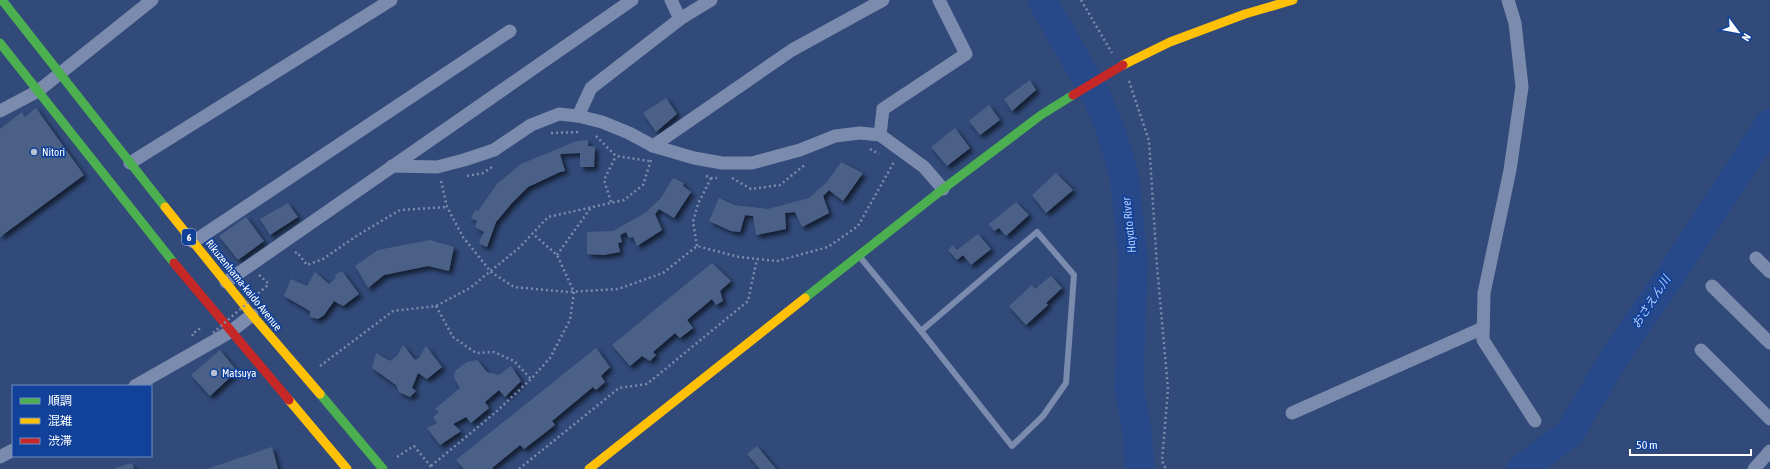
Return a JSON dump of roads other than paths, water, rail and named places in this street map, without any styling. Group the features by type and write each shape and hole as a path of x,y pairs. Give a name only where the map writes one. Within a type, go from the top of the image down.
{"main road":[{"name":"Rikuzenhama-kaido Avenue","path":"2,0 193,242 383,468"},
{"path":"589,469 943,189 1041,115 1124,65 1170,42 1245,14 1293,0"},
{"path":"0,43 230,332 347,469"}],"street":[{"path":"0,111 38,91 152,0"},
{"path":"130,163 391,0"},
{"path":"226,282 632,0"},
{"path":"671,0 680,19"},
{"path":"578,116 591,88 680,19 710,0"},
{"path":"653,146 792,50 883,0"},
{"path":"880,135 883,109 966,54 939,0"},
{"path":"1508,0 1515,23 1522,87 1510,170 1484,293 1483,340 1535,421"},
{"path":"193,242 510,31"},
{"path":"392,166 437,167 494,150 531,125 559,114 578,116 602,122 629,133 653,146 694,158 722,162 752,163 800,150 835,136 860,133 880,135 924,167 943,189"},
{"path":"1756,258 1770,272"},
{"path":"1712,286 1770,343"},
{"path":"137,385 230,332 252,314"},
{"path":"1292,413 1483,328"},
{"path":"1701,350 1770,419"},
{"path":"0,457 12,451"},
{"path":"1754,469 1770,451"}],"lane":[{"path":"859,256 921,331 1012,446 1043,416 1066,382 1074,275 1037,232 921,331"}],"waterway":[{"name":"Hayato River","path":"1042,0 1097,97 1109,126 1124,174 1133,257 1129,388 1137,430 1140,469"},
{"name":"おさえん川","path":"1521,469 1569,434 1617,353 1671,275 1770,123"}],"place":[{"name":"Nitori","path":"34,152"},
{"name":"Matsuya","path":"214,373"}]}
